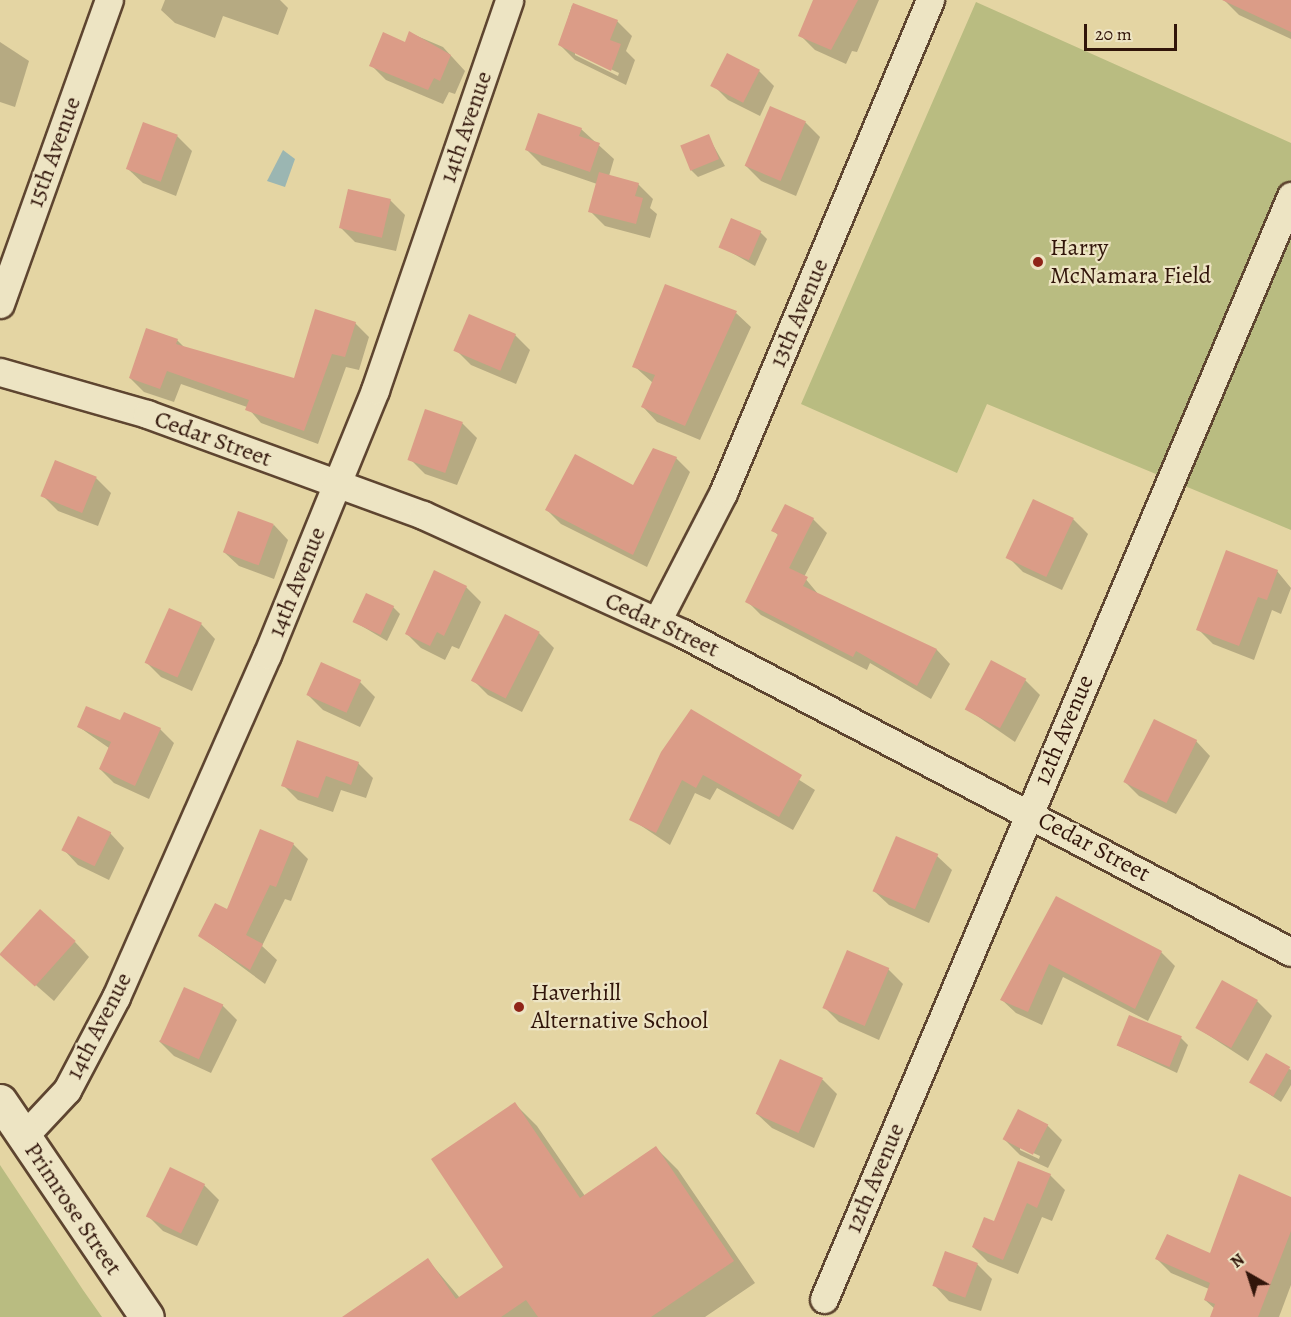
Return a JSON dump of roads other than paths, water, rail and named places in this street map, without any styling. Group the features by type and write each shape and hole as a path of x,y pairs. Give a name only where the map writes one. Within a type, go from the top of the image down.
{"main road":[{"name":"Primrose Street","path":"0,1101 147,1317"}],"street":[{"name":"15th Avenue","path":"0,304 110,0"},
{"name":"14th Avenue","path":"24,1136 67,1090 116,997 337,484 375,390 509,0"},
{"name":"13th Avenue","path":"657,621 723,493 930,0"},
{"name":"12th Avenue","path":"824,1299 1291,196"},
{"name":"Cedar Street","path":"0,372 147,414 423,515 657,621 1291,952"}],"water":[{"path":"283,150 295,159 285,187 267,181"}],"place":[{"name":"Harry McNamara Field","path":"1038,262"},
{"name":"Haverhill Alternative School","path":"519,1007"}]}
